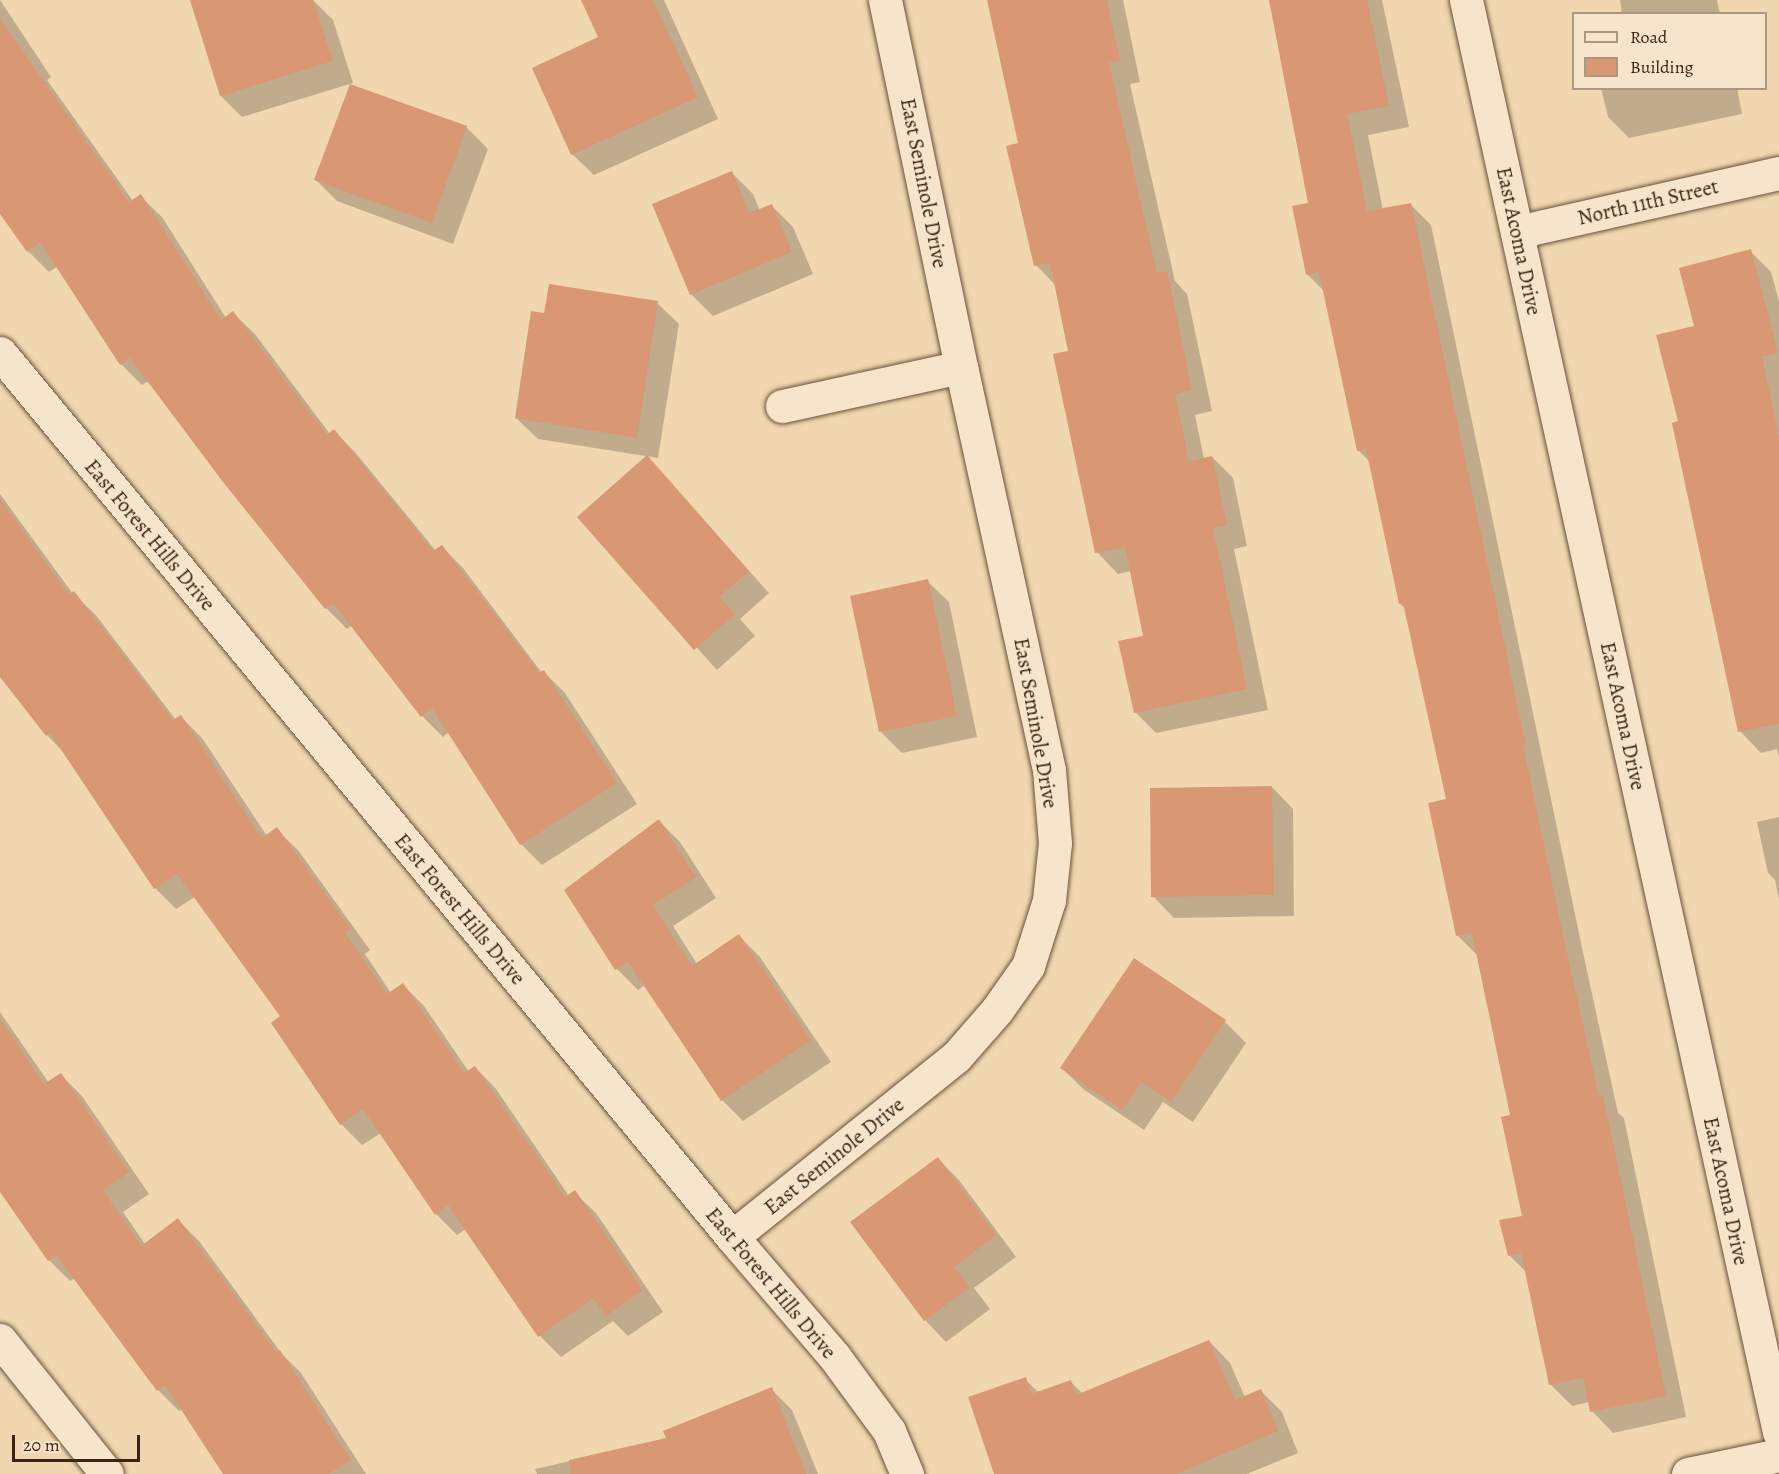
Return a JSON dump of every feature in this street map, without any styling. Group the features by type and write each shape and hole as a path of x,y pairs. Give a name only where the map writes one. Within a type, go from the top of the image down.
{"street":[{"name":"East Seminole Drive","path":"732,1237 793,1191 956,1057 997,1010 1028,966 1049,900 1055,843 1049,770 961,367 885,0"},
{"name":"East Acoma Drive","path":"1466,0 1779,1432"},
{"name":"North 11th Street","path":"1517,231 1779,172"},
{"name":"East Forest Hills Drive","path":"0,353 732,1237 834,1356 889,1431 907,1474"},
{"path":"782,406 961,367"},
{"path":"0,1340 107,1474"},
{"path":"1688,1474 1779,1455"}],"building":[{"path":"190,0 313,0 333,61 220,96"},
{"path":"581,0 653,0 698,97 571,155 532,68 598,37"},
{"path":"987,0 1107,0 1120,61 1109,63 1157,273 1167,271 1192,390 1175,394 1189,461 1212,456 1227,525 1213,528 1247,689 1134,713 1118,641 1143,636 1125,547 1095,553 1053,354 1068,351 1050,263 1034,266 1006,146 1018,143"},
{"path":"1269,0 1367,0 1389,106 1347,114 1367,211 1411,203 1526,746 1523,746 1563,935 1599,1096 1603,1095 1666,1396 1590,1412 1583,1378 1549,1385 1521,1253 1508,1256 1499,1220 1522,1216 1501,1117 1510,1115 1472,933 1456,936 1428,803 1446,799 1403,603 1399,604 1366,449 1357,451 1319,272 1306,275 1292,206 1308,203"},
{"path":"0,19 129,202 141,194 221,320 233,311 327,435 334,429 433,551 442,545 539,673 544,670 617,783 520,845 432,708 421,717 333,603 325,609 223,482 130,358 120,365 40,242 27,252 0,214"},
{"path":"350,84 467,126 432,223 314,180"},
{"path":"732,171 749,213 772,204 792,252 690,295 652,204"},
{"path":"1751,249 1778,353 1762,357 1779,437 1779,724 1738,732 1672,423 1678,421 1656,335 1694,326 1679,268"},
{"path":"549,284 658,301 637,438 515,418 531,311 544,313"},
{"path":"647,455 749,571 719,597 735,614 694,650 577,517"},
{"path":"0,499 69,595 74,591 173,720 181,715 262,838 277,827 350,928 345,933 387,994 403,983 464,1073 475,1066 565,1197 575,1190 643,1290 606,1316 593,1298 538,1337 448,1205 435,1215 363,1109 340,1125 271,1023 280,1016 177,874 154,889 50,733 46,736 0,677"},
{"path":"928,579 957,716 879,732 850,596"},
{"path":"1272,786 1274,895 1151,897 1150,788"},
{"path":"659,819 696,877 653,905 692,966 739,934 811,1040 721,1101 628,962 615,970 564,890"},
{"path":"1134,958 1226,1020 1171,1102 1141,1082 1122,1110 1060,1068"},
{"path":"0,1019 44,1084 61,1073 129,1172 103,1190 141,1246 178,1218 276,1352 280,1350 351,1460 329,1474 223,1474 165,1385 157,1391 56,1255 48,1261 0,1192"},
{"path":"938,1157 996,1235 954,1267 970,1287 924,1321 850,1222"},
{"path":"1209,1340 1235,1400 1261,1389 1278,1431 1176,1474 994,1474 968,1397 1026,1377 1031,1394 1071,1380 1076,1395"},
{"path":"772,1387 806,1474 571,1474 569,1460 666,1438 663,1431"}]}
